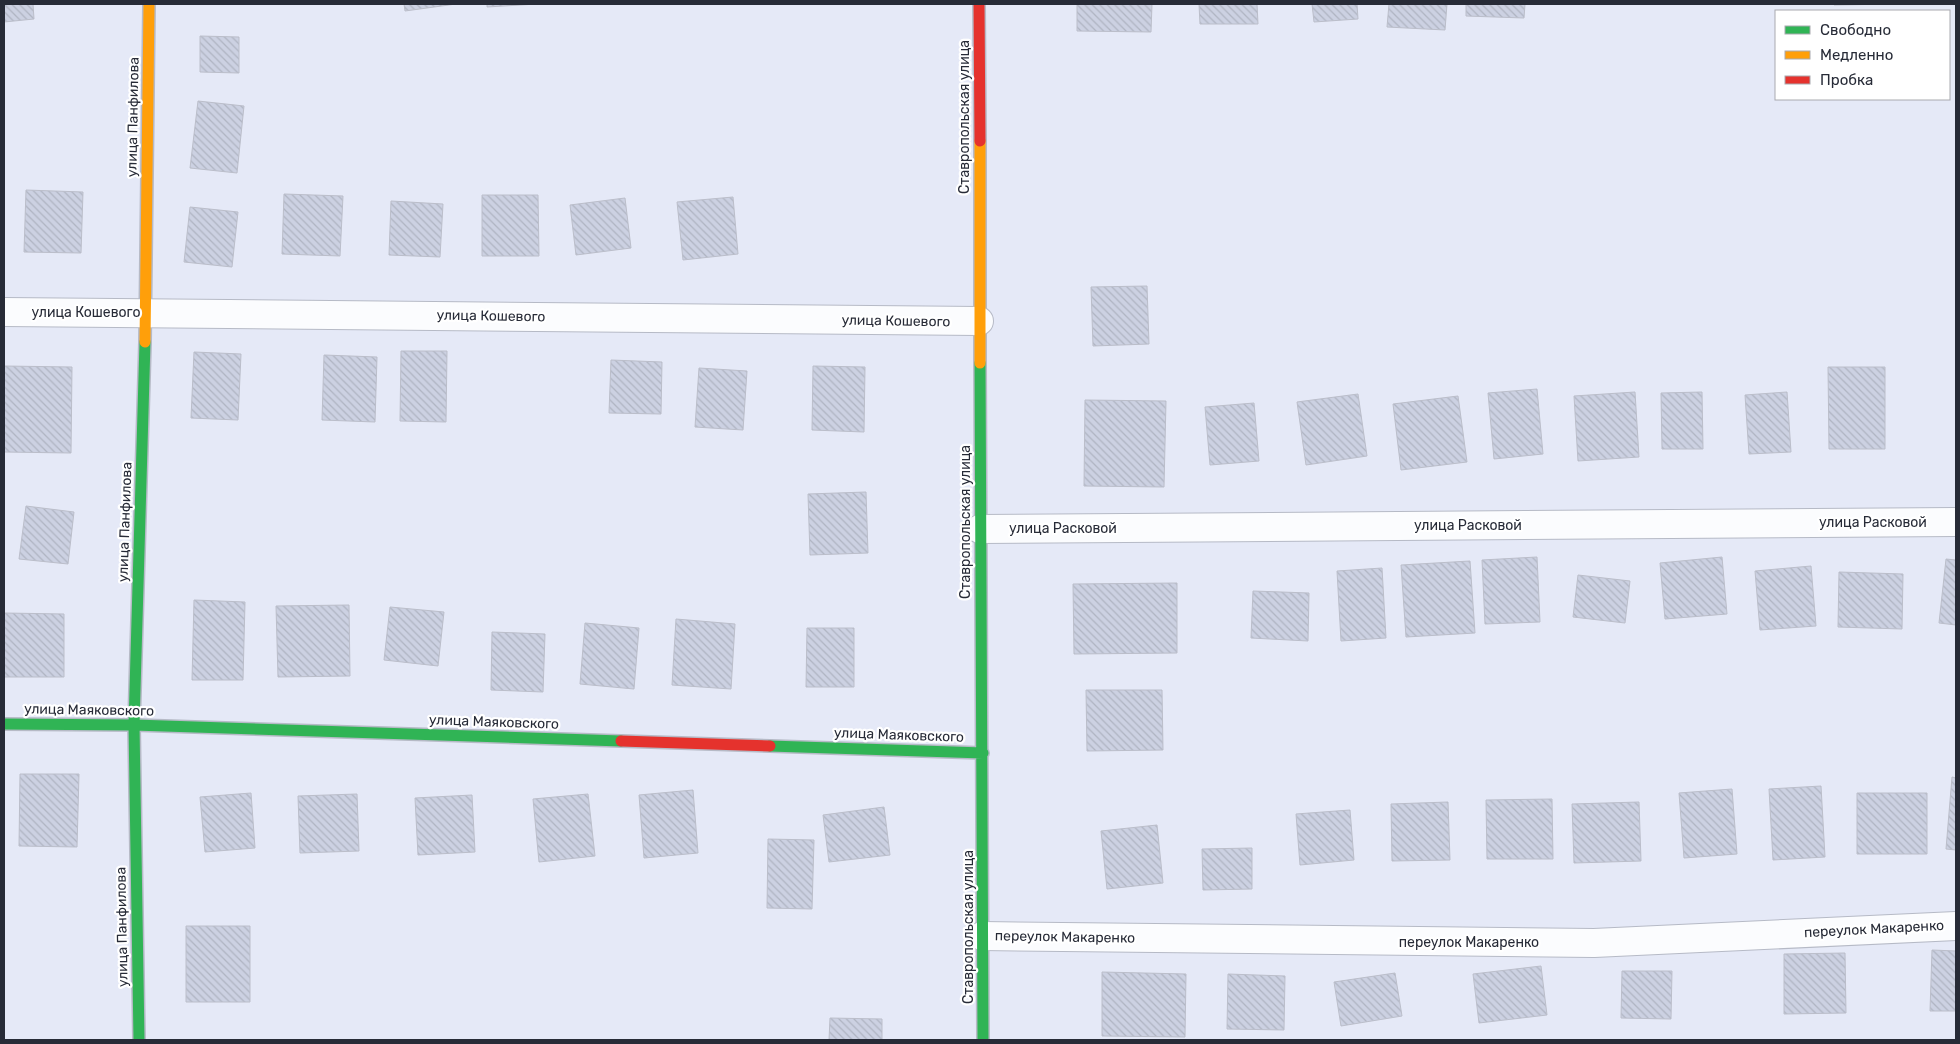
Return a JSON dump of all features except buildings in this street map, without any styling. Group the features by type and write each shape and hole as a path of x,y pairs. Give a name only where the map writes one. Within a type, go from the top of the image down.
{"street":[{"name":"улица Панфилова","path":"139,1040 134,725 146,312 149,4"},
{"name":"Ставропольская улица","path":"979,4 983,1040"},
{"name":"улица Кошевого","path":"4,312 979,321"},
{"name":"улица Расковой","path":"980,529 1956,522"},
{"name":"улица Маяковского","path":"4,724 134,725 983,753"},
{"name":"переулок Макаренко","path":"982,936 1594,943 1956,926"}],"traffic: fast":[{"path":"139,1040 134,725 145,342"},
{"path":"980,363 983,1040"},
{"path":"4,724 134,725 621,741"},
{"path":"770,746 983,753"}],"traffic: slow":[{"path":"145,342 149,4"},
{"path":"980,141 980,363"}],"traffic: jam":[{"path":"979,4 980,141"},
{"path":"621,741 770,746"}]}
